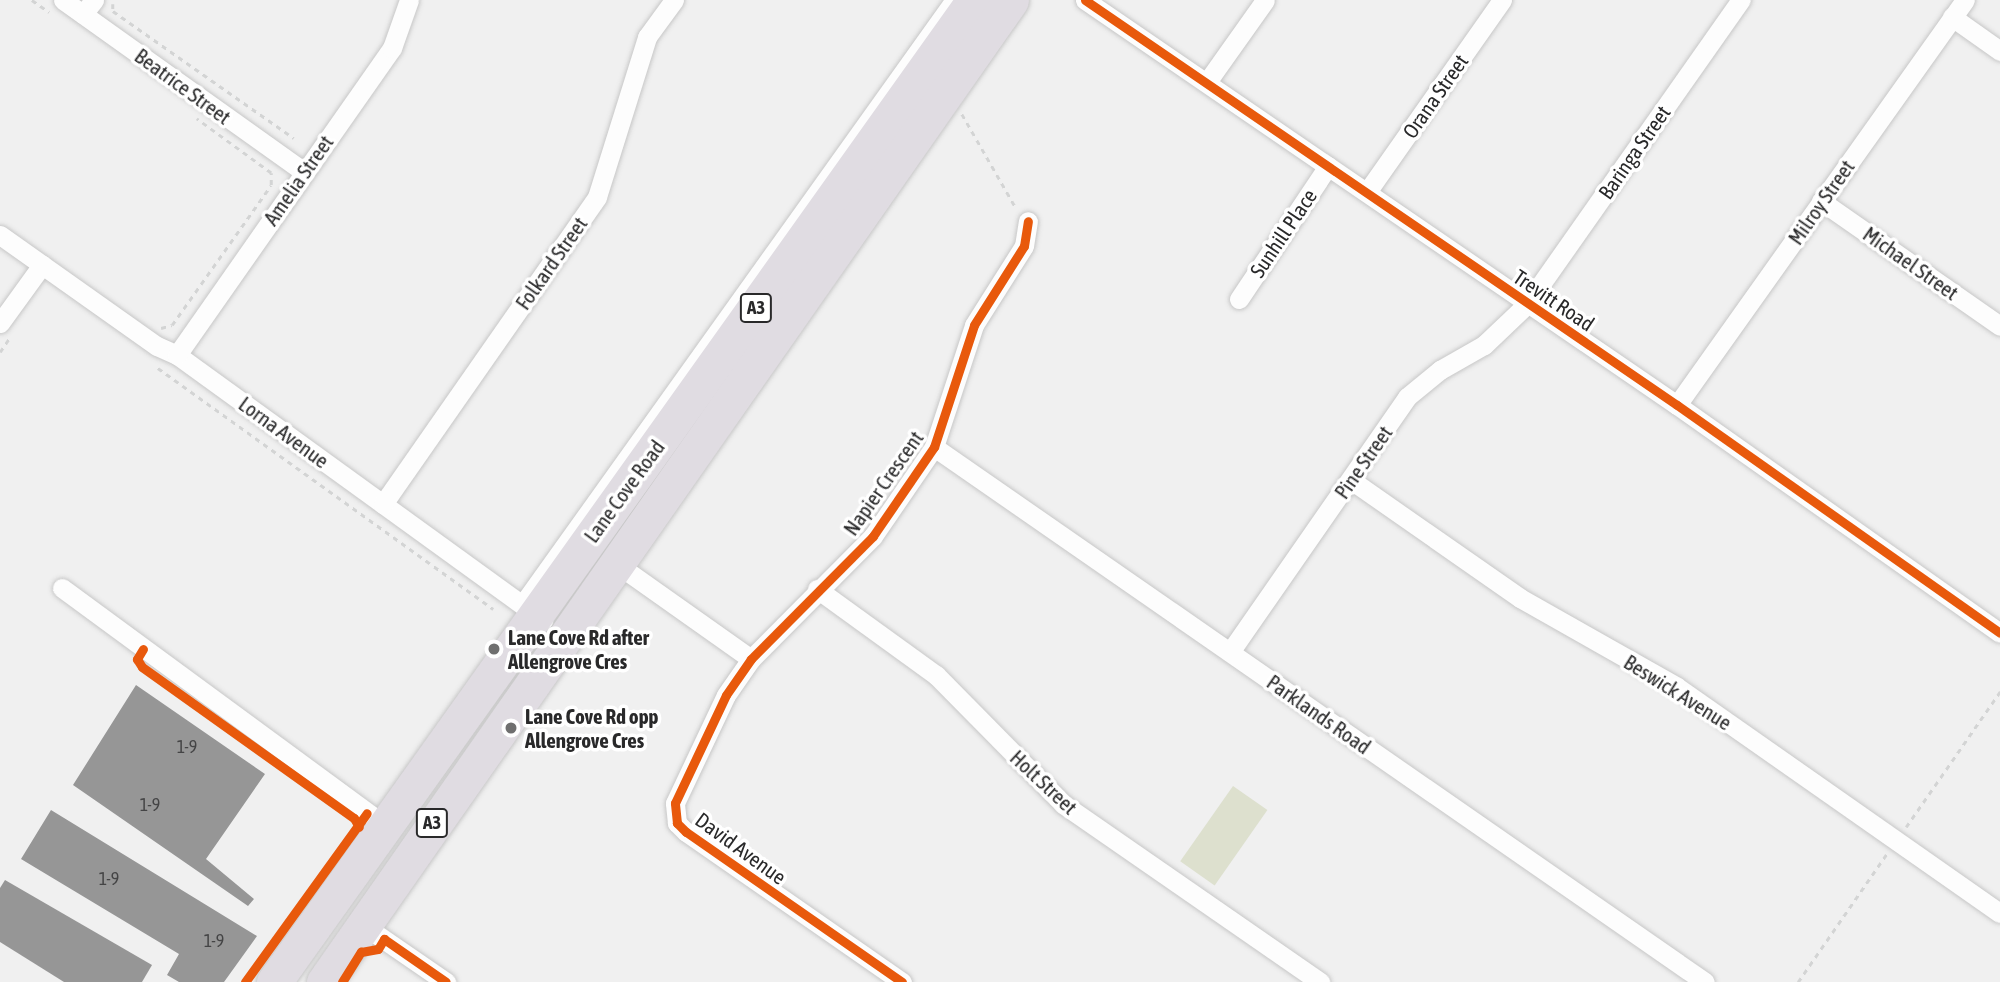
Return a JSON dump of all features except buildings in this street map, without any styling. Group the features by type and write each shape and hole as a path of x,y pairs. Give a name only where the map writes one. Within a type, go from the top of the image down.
{"highway":[{"name":"Lane Cove Road","path":"274,982 386,826 527,609 974,0"},
{"name":"Lane Cove Road","path":"324,982 614,562 1011,0"}],"street":[{"name":"Beatrice Street","path":"63,0 89,7 303,171"},
{"name":"Amelia Street","path":"177,355 303,171 392,48 409,0"},
{"name":"Folkard Street","path":"383,504 597,197 648,37 674,0"},
{"name":"Trevitt Road","path":"1085,0 1677,405 2000,633"},
{"path":"1207,82 1265,0"},
{"name":"Orana Street","path":"1367,192 1502,0"},
{"name":"Baringa Street","path":"1527,304 1741,0"},
{"name":"Milroy Street","path":"1677,405 1965,0"},
{"path":"1952,17 2000,51"},
{"name":"Sunhill Place","path":"1239,299 1328,166"},
{"name":"Michael Street","path":"1821,201 2000,326"},
{"name":"Napier Crescent","path":"751,659 817,589 873,536 934,447 974,325 1024,246 1028,220"},
{"name":"Lorna Avenue","path":"0,235 157,346 177,355 564,635"},
{"path":"0,323 42,265"},
{"name":"Pine Street","path":"1230,652 1418,386 1484,345 1527,304"},
{"name":"Parklands Road","path":"934,447 1705,982"},
{"name":"Beswick Avenue","path":"1351,480 1520,598 1677,687 2000,913"},
{"path":"614,562 751,659"},
{"path":"62,589 386,826"},
{"name":"Holt Street","path":"817,589 936,675 1063,804 1321,982"},
{"name":"David Avenue","path":"751,659 726,695 680,791 674,813 677,823 902,982"},
{"path":"363,925 446,982"}],"lane":[{"path":"527,609 950,0"}],"path":[{"path":"112,0 113,11 294,138"},
{"path":"962,113 1011,204 1028,220"},
{"path":"151,324 158,328 172,325 271,185 271,173"},
{"path":"156,366 501,613"}],"green space":[{"path":"1233,786 1267,810 1215,885 1180,861"}],"cycle path":[{"path":"1085,0 1677,405 2000,633"},
{"path":"902,982 686,832 677,823 675,803 726,695 751,659 873,536 934,447 974,325 1024,246 1028,221"},
{"path":"143,649 137,659 142,667 354,818 359,827"},
{"path":"245,982 367,813"},
{"path":"342,982 361,952 378,949 384,939 446,982"}],"place":[{"name":"Lane Cove Rd after Allengrove Cres","path":"494,649"},
{"name":"Lane Cove Rd opp Allengrove Cres","path":"511,728"}]}
